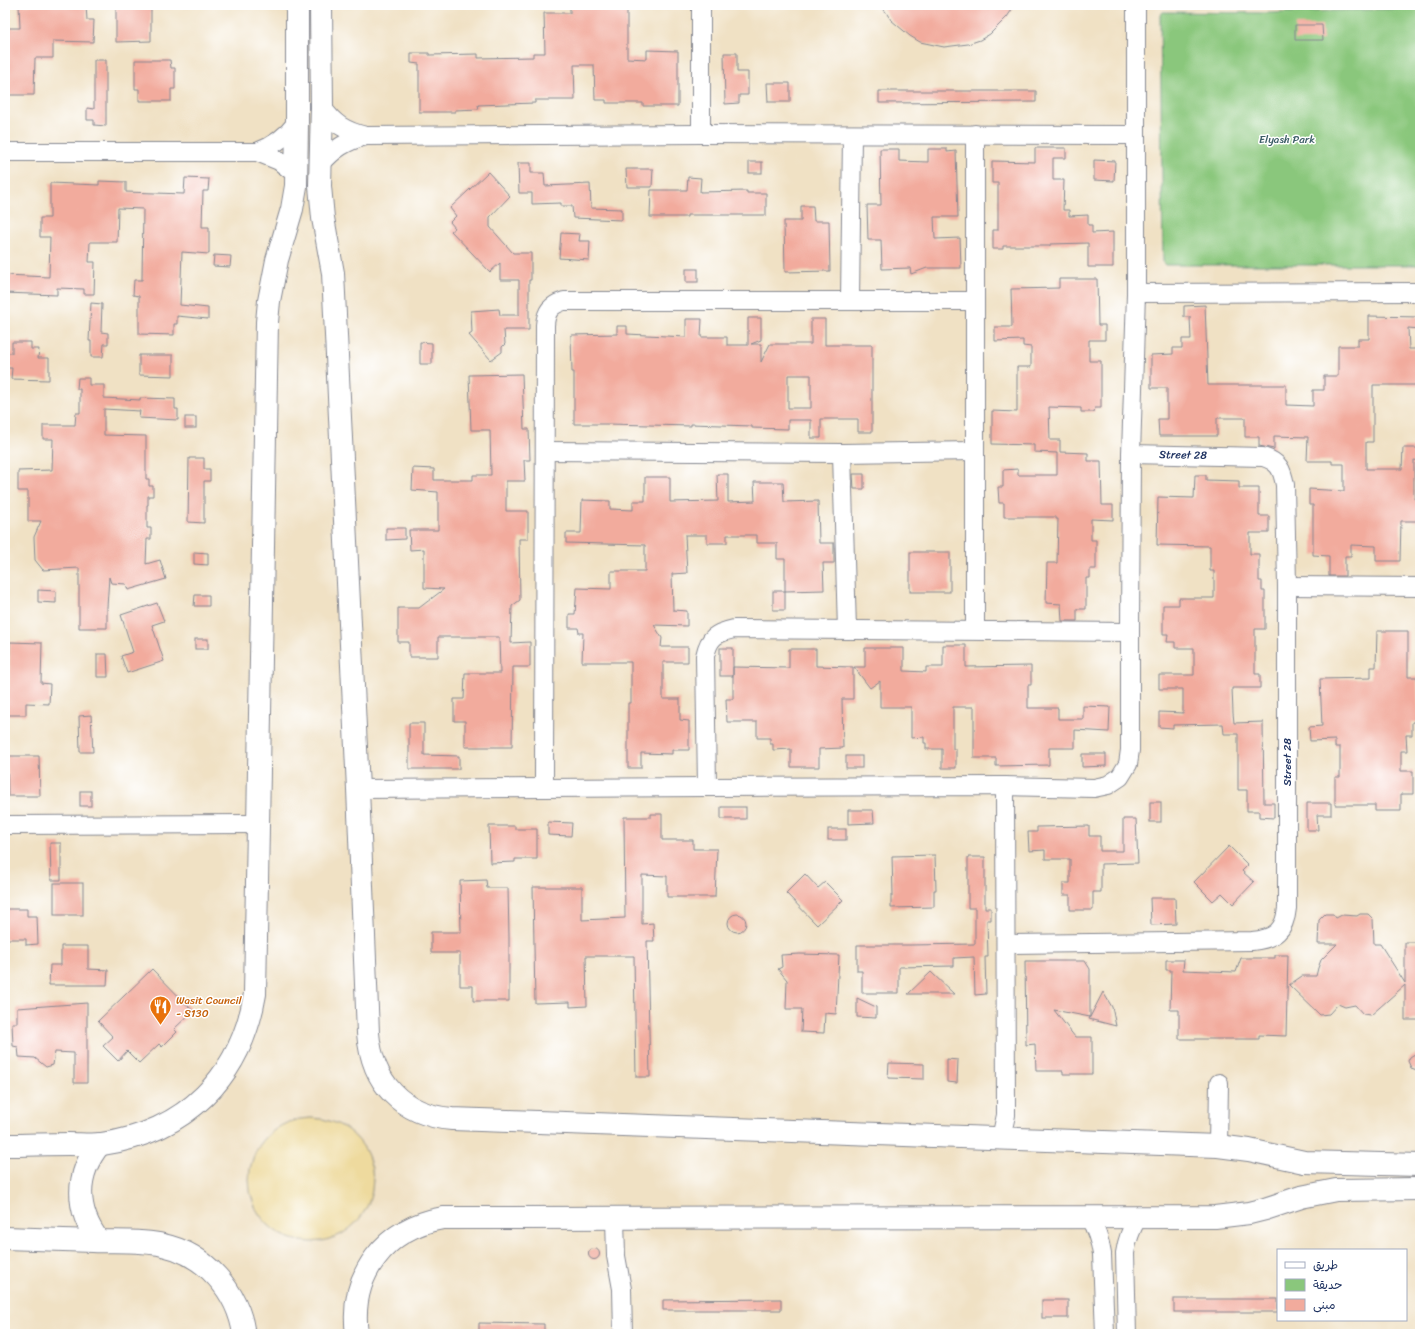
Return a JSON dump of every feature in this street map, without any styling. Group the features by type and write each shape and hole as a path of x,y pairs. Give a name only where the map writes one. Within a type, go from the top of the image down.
{"main road":[{"path":"5,1145 100,1144 120,1141 148,1132 170,1122 211,1089 232,1061 247,1028 255,994 268,322 272,280 278,253 292,209 297,175 297,5"},
{"path":"321,5 322,107 320,186 321,207 333,273 369,1045 376,1068 389,1089 402,1101 417,1111 428,1115 452,1119 1218,1146 1250,1150 1304,1162 1420,1165"},
{"path":"99,1241 93,1233 85,1216 82,1207 81,1188 87,1166 100,1144"},
{"path":"357,1334 357,1302 364,1277 370,1266 385,1246 406,1230 430,1220 456,1217 615,1218 1232,1216 1265,1209 1301,1197 1336,1190 1420,1189"},
{"path":"5,1238 151,1243 177,1249 211,1270 228,1291 239,1315 244,1334"}],"street":[{"path":"701,5 701,134"},
{"path":"358,789 1005,786 1094,788 1108,785 1120,777 1128,764 1130,750 1131,454 1136,293 1136,5"},
{"path":"322,107 330,118 340,127 352,133 366,136"},
{"path":"5,152 257,152 276,144 297,122"},
{"path":"321,164 340,145 352,139 366,136 701,134 1136,135"},
{"path":"975,134 975,630"},
{"path":"850,301 852,135"},
{"path":"257,152 278,161 297,175"},
{"path":"1136,293 1420,292"},
{"path":"544,788 545,325 546,316 550,309 556,303 564,301 975,301"},
{"path":"545,451 842,453 975,451"},
{"path":"842,453 847,630"},
{"name":"Street 28","path":"1006,944 1263,940 1273,936 1281,928 1286,918 1287,586 1286,485 1283,475 1279,466 1272,460 1263,457 1131,454"},
{"path":"1287,586 1420,587"},
{"path":"707,787 705,656 707,645 714,637 723,632 734,629 1130,632"},
{"path":"1005,786 1006,1138"},
{"path":"5,825 258,824"},
{"path":"1218,1146 1219,1083"},
{"path":"1089,1217 1100,1241 1102,1254 1105,1334"},
{"path":"1128,1334 1124,1253 1129,1234 1138,1217"},
{"path":"615,1218 616,1256 622,1289 623,1334"}],"green space":[{"name":"Elyash Park","path":"1420,8 1420,265 1165,265 1163,263 1160,15 1163,12 1269,13"}],"sand":[{"path":"311,1118 335,1123 354,1137 368,1156 373,1180 368,1204 354,1223 335,1237 311,1242 287,1237 268,1223 254,1204 249,1180 254,1156 268,1137 287,1123"}],"building":[{"path":"19,5 86,5 87,20 94,20 93,42 53,41 53,58 35,58 34,95 5,95 5,28 20,28"},
{"path":"116,5 151,5 151,41 116,42"},
{"path":"570,5 627,6 627,58 647,59 647,50 678,51 678,106 643,106 643,103 606,103 606,100 595,100 594,65 574,65 575,100 535,100 535,103 478,105 479,109 455,110 455,112 419,112 419,64 411,63 411,53 429,53 429,55 478,54 478,58 533,57 533,53 545,53 544,13 570,13"},
{"path":"881,5 1015,5 1007,17 990,34 980,40 968,44 944,47 920,42 910,36 891,20"},
{"path":"1295,25 1322,25 1323,40 1295,40"},
{"path":"724,53 737,53 737,72 748,72 748,95 739,95 739,103 725,104"},
{"path":"94,60 106,60 106,126 94,125 94,120 87,120 87,108 94,109"},
{"path":"135,60 170,60 171,68 175,68 175,89 171,89 171,101 139,101 139,89 135,89"},
{"path":"767,83 790,83 790,102 768,102"},
{"path":"879,91 1036,91 1036,102 879,103"},
{"path":"1035,148 1066,148 1066,158 1053,158 1053,180 1064,180 1063,210 1069,210 1069,216 1088,215 1088,225 1092,225 1092,233 1113,232 1113,267 1088,267 1088,243 1050,244 1050,246 1003,246 1003,249 993,249 993,230 998,230 998,183 992,183 992,161 1035,162"},
{"path":"880,149 899,149 899,161 928,162 928,149 947,149 947,152 956,151 958,217 934,217 935,239 960,238 961,268 927,268 911,274 910,268 882,269 881,240 868,240 867,205 881,205"},
{"path":"1094,160 1115,161 1114,181 1094,180"},
{"path":"749,162 762,162 762,173 749,173"},
{"path":"518,163 531,163 531,173 544,173 545,186 590,184 591,208 622,209 622,220 573,218 572,206 561,206 561,203 532,204 532,193 519,193"},
{"path":"626,169 653,169 652,187 627,187"},
{"path":"488,172 510,196 490,217 490,227 513,253 531,253 531,280 529,280 529,330 504,330 505,344 502,347 502,352 491,360 469,335 472,333 471,311 499,309 500,315 519,315 519,280 500,280 500,263 490,272 451,231 455,228 450,222 456,216 450,208"},
{"path":"688,177 701,178 700,192 747,191 747,193 766,193 766,215 687,215 687,217 650,217 651,190 687,190"},
{"path":"185,178 209,179 208,191 203,191 202,227 209,227 209,254 182,252 180,305 208,308 208,319 177,316 177,324 174,324 174,335 139,334 139,296 133,295 134,280 142,280 143,209 118,208 117,242 90,242 89,262 95,262 94,294 84,294 84,289 57,288 57,295 5,293 5,275 49,277 50,237 40,237 40,218 50,218 50,183 99,185 99,181 126,182 126,192 184,194"},
{"path":"801,206 813,206 814,221 829,221 830,271 785,272 784,221 801,221"},
{"path":"561,233 580,234 579,241 590,241 589,260 559,258"},
{"path":"214,255 231,256 230,267 213,266"},
{"path":"686,269 698,269 698,282 686,282"},
{"path":"1059,279 1097,279 1098,325 1105,325 1105,340 1089,340 1089,361 1101,361 1101,408 1095,408 1094,412 1081,412 1081,408 1049,407 1050,440 1060,440 1060,452 1088,453 1088,461 1101,461 1102,505 1113,505 1113,520 1091,519 1091,540 1096,540 1096,569 1090,569 1090,578 1086,578 1086,609 1077,609 1077,621 1062,621 1061,604 1046,603 1047,563 1057,563 1058,519 1056,519 1056,517 1004,517 1004,503 999,503 998,487 1003,487 1003,470 1018,469 1018,475 1057,475 1057,453 1034,452 1034,445 992,444 992,411 1017,412 1017,367 1031,367 1031,347 1023,346 1023,340 995,341 995,327 1012,327 1011,289 1059,288"},
{"path":"91,303 102,304 101,332 108,333 108,344 104,344 103,357 91,357 91,341 89,341"},
{"path":"1205,305 1208,385 1286,385 1286,405 1313,406 1313,390 1324,390 1324,376 1338,376 1338,346 1358,346 1358,339 1369,339 1369,316 1420,317 1420,329 1408,328 1409,349 1419,349 1420,385 1373,385 1373,442 1366,442 1366,469 1402,469 1403,448 1420,448 1420,461 1414,460 1414,499 1420,499 1420,521 1401,521 1400,561 1376,561 1376,546 1351,545 1351,556 1345,556 1345,576 1329,576 1329,556 1313,555 1313,505 1309,505 1309,489 1344,491 1344,464 1332,464 1332,461 1307,461 1308,437 1274,436 1274,449 1259,446 1259,437 1245,437 1245,418 1217,418 1217,436 1159,436 1158,419 1167,419 1167,388 1151,388 1151,355 1173,354 1173,348 1182,348 1182,339 1191,339 1190,317 1184,317 1184,306"},
{"path":"748,318 761,318 761,340 751,344 761,344 761,362 770,344 811,344 811,319 825,319 825,345 872,345 872,432 858,432 858,419 821,419 821,438 811,438 811,420 788,420 788,429 691,424 691,426 574,424 574,372 572,372 571,335 617,334 617,326 627,326 627,334 686,337 686,319 702,319 701,337 727,337 727,345 748,345","holes":["788,375 811,375 811,408 788,408"]},
{"path":"12,342 31,342 31,349 39,349 38,358 49,358 49,380 11,379 12,368 6,368 6,353 12,353"},
{"path":"420,342 432,343 432,364 420,364"},
{"path":"139,355 173,355 173,376 139,375"},
{"path":"522,374 524,429 529,429 530,460 524,460 525,481 506,481 506,511 528,511 528,539 519,539 520,600 512,606 511,643 530,642 530,667 513,667 512,747 465,747 465,721 454,721 454,699 464,699 465,673 500,673 499,637 438,637 438,657 409,657 409,642 398,642 398,608 419,608 444,589 424,588 424,549 410,550 409,530 438,530 438,492 412,490 413,468 434,469 434,480 473,480 473,475 491,475 490,430 471,430 469,375"},
{"path":"78,378 89,378 89,385 104,385 104,398 140,400 140,398 175,399 175,409 178,409 178,420 139,418 140,411 104,409 104,435 146,436 146,479 149,479 149,486 153,486 153,496 148,496 147,505 147,528 151,528 151,539 147,539 146,564 160,560 166,579 128,590 126,584 111,583 109,577 107,628 79,628 79,568 43,570 35,560 34,537 41,521 28,521 28,491 18,491 18,471 52,470 53,439 43,439 43,425 75,425 76,413 80,413 80,389 77,389"},
{"path":"185,417 196,417 196,428 185,428"},
{"path":"189,458 204,458 204,469 210,469 210,481 204,481 204,523 188,522"},
{"path":"717,474 728,474 728,502 755,501 754,482 783,482 784,502 818,501 819,543 834,543 834,563 823,563 824,590 785,591 785,559 777,559 777,543 757,543 757,535 727,535 727,543 707,543 707,535 685,535 687,573 672,574 673,610 687,611 687,626 654,625 662,638 661,647 688,647 688,662 663,662 663,699 680,699 680,720 689,721 689,750 672,750 672,754 641,753 641,768 628,768 628,703 631,703 631,662 582,662 583,633 579,633 578,628 569,628 569,614 575,614 577,588 611,589 611,571 645,571 645,545 566,543 566,533 581,533 582,500 610,501 610,509 633,510 633,501 645,501 645,477 670,477 670,502 718,501"},
{"path":"853,474 864,474 864,489 854,489"},
{"path":"1195,475 1206,475 1206,480 1239,481 1239,488 1259,488 1259,516 1269,516 1269,533 1250,533 1250,554 1259,554 1259,581 1262,581 1262,591 1265,591 1265,629 1255,629 1255,674 1260,674 1260,688 1232,688 1234,723 1263,722 1264,803 1274,803 1274,818 1259,817 1259,811 1247,811 1247,790 1238,790 1238,734 1224,734 1223,724 1173,725 1173,728 1159,727 1159,712 1183,713 1183,689 1159,689 1159,675 1194,675 1194,648 1175,648 1175,642 1167,642 1168,634 1163,634 1163,605 1179,605 1179,598 1214,598 1214,571 1210,571 1210,546 1157,545 1158,497 1194,498"},
{"path":"386,528 405,528 405,539 386,540"},
{"path":"194,552 208,553 208,565 194,564"},
{"path":"910,552 950,552 950,592 910,592"},
{"path":"38,590 56,591 56,603 38,602"},
{"path":"773,591 785,591 785,610 773,610"},
{"path":"195,595 209,595 209,606 194,606"},
{"path":"157,603 164,621 152,625 164,661 127,673 121,656 133,652 121,615"},
{"path":"1377,631 1408,631 1408,677 1417,677 1419,722 1412,722 1412,735 1406,735 1407,751 1401,751 1401,771 1413,771 1413,794 1401,794 1401,811 1375,811 1375,805 1335,805 1335,777 1340,777 1340,747 1335,747 1335,740 1310,741 1309,727 1322,726 1320,679 1371,678 1371,667 1376,667"},
{"path":"195,639 208,639 208,649 195,649"},
{"path":"10,642 42,643 41,683 50,684 49,704 26,703 26,715 5,715 5,688 9,689"},
{"path":"943,645 966,645 966,667 1031,666 1031,685 1028,685 1028,708 1058,708 1058,719 1083,719 1083,706 1110,707 1109,732 1075,730 1075,748 1049,748 1049,765 996,766 996,758 974,758 974,707 953,707 953,749 956,749 956,768 942,768 942,749 926,749 924,737 911,738 911,707 880,707 880,681 870,688 854,667 865,667 865,648 904,648 904,671 926,672 926,667 943,667"},
{"path":"720,648 733,648 733,676 720,676"},
{"path":"789,649 816,649 816,666 853,667 853,699 842,699 843,748 819,749 819,767 791,767 791,749 773,750 773,744 770,744 770,738 757,738 757,722 727,722 726,699 733,699 733,667 789,668"},
{"path":"97,654 107,654 108,677 97,677"},
{"path":"91,715 93,752 80,752 79,716"},
{"path":"409,723 424,723 424,755 459,756 459,769 409,769"},
{"path":"1082,754 1106,754 1106,766 1082,767"},
{"path":"7,756 39,756 40,796 8,796"},
{"path":"846,756 862,756 862,768 846,768"},
{"path":"80,791 91,791 91,806 80,806"},
{"path":"1150,802 1161,802 1161,822 1150,822"},
{"path":"1307,803 1331,803 1331,815 1317,815 1318,830 1307,830"},
{"path":"721,807 746,807 746,819 721,819"},
{"path":"848,810 873,810 874,823 848,824"},
{"path":"651,814 662,814 662,840 693,840 693,849 717,849 715,897 667,897 667,876 642,875 642,924 653,923 654,941 647,941 650,1077 636,1077 634,956 586,956 587,1006 570,1007 570,1002 535,1003 533,887 582,887 582,920 625,918 624,817 651,817"},
{"path":"1123,819 1136,819 1138,863 1101,864 1101,892 1093,892 1093,910 1070,910 1070,895 1063,895 1063,883 1070,883 1070,859 1045,859 1045,850 1029,851 1028,832 1037,832 1037,827 1089,826 1089,836 1100,836 1100,851 1123,851"},
{"path":"548,822 572,823 571,836 548,835"},
{"path":"489,826 515,826 515,829 537,829 537,859 515,859 515,862 490,863"},
{"path":"828,829 846,829 846,840 828,840"},
{"path":"50,843 61,843 61,880 51,880"},
{"path":"1229,846 1248,865 1242,871 1254,882 1233,904 1222,893 1213,901 1194,882"},
{"path":"935,855 936,890 934,890 934,907 891,908 891,895 893,895 892,856"},
{"path":"968,857 985,857 985,908 991,908 991,920 987,920 988,957 985,957 986,994 975,995 974,957 954,958 954,966 899,967 899,993 862,993 862,971 857,971 857,945 975,944 975,908 968,908"},
{"path":"805,874 818,888 825,882 843,900 817,925 786,893"},
{"path":"486,880 487,888 508,888 509,1001 473,1001 473,986 460,986 460,953 431,953 431,932 461,932 460,881"},
{"path":"54,883 83,883 83,915 54,915"},
{"path":"1150,898 1175,898 1176,924 1151,925"},
{"path":"5,909 27,909 27,916 37,916 38,944 26,945 26,939 5,939"},
{"path":"733,914 741,914 746,919 744,930 741,932 733,932 728,927 728,919"},
{"path":"1325,914 1333,914 1336,918 1342,915 1357,916 1360,914 1368,914 1373,919 1374,944 1380,944 1405,983 1405,942 1420,942 1420,1020 1405,1020 1405,985 1371,1015 1363,1014 1355,1005 1345,1007 1338,1004 1329,1014 1320,1015 1289,985 1302,976 1316,976 1321,960 1337,944 1318,944 1319,920"},
{"path":"61,946 88,946 88,969 108,970 107,985 49,985 50,965 61,965"},
{"path":"781,955 839,955 836,1014 825,1013 824,1033 801,1032 802,1009 786,1009 787,980 778,969 782,967"},
{"path":"1275,955 1288,955 1286,1036 1259,1035 1259,1039 1179,1039 1179,1010 1170,1010 1171,970 1166,970 1166,960 1184,960 1183,970 1236,972 1241,958 1275,958"},
{"path":"1025,961 1085,961 1090,969 1090,1017 1054,1010 1075,1037 1092,1037 1092,1074 1063,1074 1063,1071 1036,1071 1035,1044 1026,1045"},
{"path":"152,969 193,1011 174,1029 177,1032 162,1047 159,1044 139,1063 127,1051 118,1061 103,1046 113,1037 98,1021"},
{"path":"931,972 954,994 908,994"},
{"path":"1103,992 1112,1007 1116,1026 1089,1019"},
{"path":"857,998 876,1007 876,1018 857,1017"},
{"path":"87,1003 87,1083 74,1083 74,1053 55,1052 53,1065 46,1067 35,1058 19,1057 18,1047 13,1046 12,1023 17,1023 17,1008"},
{"path":"1420,1053 1420,1071 1411,1068 1408,1061 1413,1055"},
{"path":"947,1059 958,1060 957,1083 947,1082"},
{"path":"889,1063 924,1064 924,1079 888,1078"},
{"path":"594,1248 598,1250 600,1254 598,1258 594,1260 590,1258 588,1254 590,1250"},
{"path":"781,1299 781,1310 663,1310 663,1300"},
{"path":"1174,1299 1277,1299 1277,1312 1174,1312"},
{"path":"1042,1300 1068,1300 1068,1318 1042,1318"},
{"path":"479,1323 544,1324 544,1334 479,1334"}],"place":[{"name":"Wasit Council - S130","path":"160,1026"}]}
